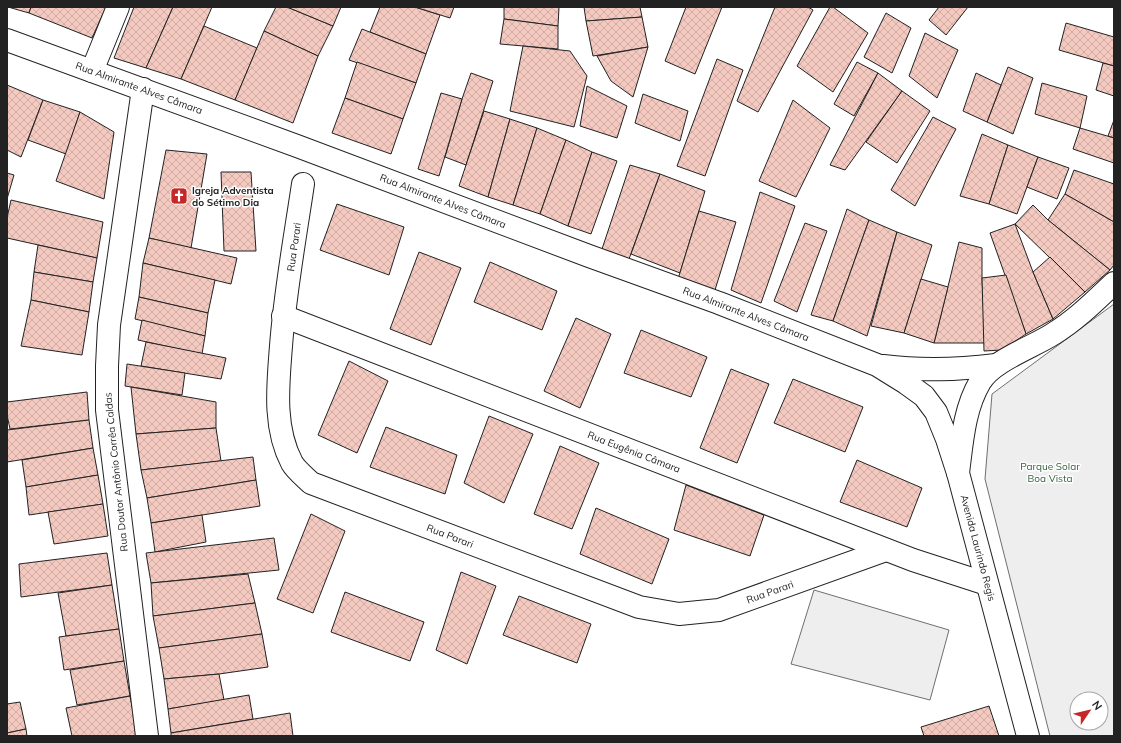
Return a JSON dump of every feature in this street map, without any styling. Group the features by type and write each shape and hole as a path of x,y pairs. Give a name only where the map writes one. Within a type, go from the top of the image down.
{"street":[{"path":"92,70 118,7"},
{"name":"Rua Almirante Alves Câmara","path":"7,40 92,70 588,256 719,303 877,365 906,383 924,396 928,401 936,412 958,473"},
{"name":"Rua Doutor Antônio Corrêa Caldas","path":"143,89 110,325 107,366 107,410 147,736"},
{"name":"Rua Parari","path":"303,184 284,316 278,393 280,422 284,441 292,464 311,483 639,607 679,614 719,610 886,550"},
{"path":"996,365 1054,334 1092,304 1114,283"},
{"name":"Rua Eugênia Câmara","path":"284,316 886,550 987,584"},
{"name":"Rua Almirante Alves Câmara","path":"877,365 931,370 958,370 996,365"},
{"name":"Avenida Laurindo Regis","path":"996,365 981,381 970,404 963,433 958,473 1028,736"}],"green space":[{"name":"Parque Solar Boa Vista","path":"1114,304 1114,736 1050,736 985,479 992,394"},
{"path":"814,590 949,630 930,700 791,664"}],"building":[{"path":"8,7 31,7 29,13"},
{"path":"31,7 106,7 92,38 29,13"},
{"path":"134,7 173,7 146,68 114,58"},
{"path":"173,7 212,7 181,79 146,68"},
{"path":"276,7 287,7 333,26 318,56 264,31"},
{"path":"287,7 341,7 333,26"},
{"path":"380,7 415,7 440,15 426,54 370,32"},
{"path":"415,7 454,7 450,18"},
{"path":"504,7 559,7 558,26 504,19"},
{"path":"584,7 640,7 642,17 586,21"},
{"path":"686,7 722,7 695,74 665,61"},
{"path":"775,7 808,7 813,10 758,112 737,101"},
{"path":"830,7 833,7 868,33 833,92 797,66"},
{"path":"939,7 968,7 946,35 929,20"},
{"path":"886,13 911,28 892,73 864,57"},
{"path":"642,17 648,47 593,56 586,21"},
{"path":"504,19 558,26 558,49 500,44"},
{"path":"1066,23 1114,37 1114,66 1059,50"},
{"path":"204,26 257,48 235,100 181,79"},
{"path":"362,29 426,54 416,83 349,60"},
{"path":"264,31 318,56 293,123 235,100"},
{"path":"925,33 958,50 937,98 909,76"},
{"path":"523,46 570,51 587,76 574,127 510,111"},
{"path":"648,47 633,97 611,81 597,56"},
{"path":"717,59 743,70 705,176 677,166"},
{"path":"357,62 416,83 403,119 345,98"},
{"path":"857,62 878,73 854,116 834,104"},
{"path":"1103,63 1114,66 1114,96 1096,90"},
{"path":"1008,67 1033,78 1013,134 987,122"},
{"path":"471,73 493,81 466,165 445,157"},
{"path":"878,73 902,91 845,170 830,165"},
{"path":"976,73 1001,85 987,122 963,111"},
{"path":"1042,83 1087,96 1080,128 1035,114"},
{"path":"7,85 43,100 21,157 7,150"},
{"path":"587,86 627,106 617,138 580,126"},
{"path":"902,91 930,111 897,163 866,142"},
{"path":"441,93 462,99 439,176 418,169"},
{"path":"643,94 688,111 680,141 635,123"},
{"path":"345,98 403,119 391,154 332,133"},
{"path":"43,100 80,112 66,154 28,140"},
{"path":"793,100 830,128 796,197 759,181"},
{"path":"484,111 510,119 488,197 459,186"},
{"path":"80,112 114,132 104,199 56,181"},
{"path":"933,117 956,129 915,206 891,190"},
{"path":"510,119 537,128 513,205 488,197"},
{"path":"1114,120 1114,138 1108,136"},
{"path":"537,128 566,140 540,214 513,205"},
{"path":"1080,128 1114,138 1114,163 1073,149"},
{"path":"982,134 1008,145 989,204 960,196"},
{"path":"566,140 592,152 568,226 540,214"},
{"path":"1008,145 1038,157 1017,214 989,204"},
{"name":"Igreja Adventista do Sétimo Dia","path":"166,150 207,154 191,248 149,238"},
{"path":"592,152 617,161 591,234 568,226"},
{"path":"1038,157 1069,168 1057,199 1027,187"},
{"path":"630,165 660,174 629,259 602,249"},
{"path":"1074,170 1114,184 1114,222 1065,194"},
{"path":"221,172 251,172 256,251 224,251"},
{"path":"7,173 14,175 7,199"},
{"path":"660,174 705,191 680,273 631,254"},
{"path":"760,192 795,206 761,303 731,290"},
{"path":"1065,194 1114,222 1114,265 1110,270 1048,220"},
{"path":"11,200 103,222 97,258 7,238 7,218"},
{"path":"337,204 404,227 389,275 320,250"},
{"path":"1033,205 1048,220 1110,270 1085,292 1015,224"},
{"path":"847,209 869,220 833,321 811,315"},
{"path":"699,211 736,222 715,290 678,279"},
{"path":"869,220 897,232 867,336 833,321"},
{"path":"805,223 827,231 797,312 774,301"},
{"path":"1015,224 1053,319 1026,334 990,233"},
{"path":"897,232 932,245 904,333 871,326"},
{"path":"149,238 237,258 231,284 143,263"},
{"path":"959,242 982,248 985,343 934,343"},
{"path":"38,245 97,258 93,282 34,272"},
{"path":"419,252 461,268 431,345 390,329"},
{"path":"1050,257 1085,292 1053,319 1033,272"},
{"path":"490,262 557,291 542,330 474,302"},
{"path":"143,263 215,280 208,313 139,297"},
{"path":"34,272 93,282 89,312 31,300"},
{"path":"1006,275 1026,334 1002,350 984,351 982,278"},
{"path":"921,279 948,287 934,343 904,333"},
{"path":"139,297 208,313 205,336 135,319"},
{"path":"31,300 89,312 82,355 21,346"},
{"path":"576,318 611,334 580,408 544,391"},
{"path":"142,320 205,336 202,354 138,340"},
{"path":"641,330 707,357 691,397 624,373"},
{"path":"146,342 226,358 221,379 141,366"},
{"path":"349,361 388,381 357,453 318,435"},
{"path":"127,364 185,373 182,395 125,386"},
{"path":"731,369 769,384 737,463 700,448"},
{"path":"793,379 863,407 845,452 774,423"},
{"path":"131,387 216,402 216,428 136,434"},
{"path":"87,392 89,420 10,429 7,415 7,402"},
{"path":"489,416 533,434 504,503 464,483"},
{"path":"89,420 93,448 7,462 7,430"},
{"path":"386,427 457,455 445,494 370,467"},
{"path":"216,428 221,461 141,470 136,434"},
{"path":"560,446 599,463 572,529 534,514"},
{"path":"93,448 98,475 26,487 22,460"},
{"path":"253,457 256,480 147,498 141,470"},
{"path":"857,460 922,488 907,527 840,502"},
{"path":"98,475 103,504 29,515 26,487"},
{"path":"256,480 260,506 151,523 147,498"},
{"path":"686,485 764,515 750,556 674,530"},
{"path":"103,504 108,536 54,544 48,512"},
{"path":"596,508 669,539 652,584 580,554"},
{"path":"311,514 345,531 313,613 277,599"},
{"path":"202,515 206,542 155,552 151,523"},
{"path":"274,538 279,570 151,583 146,553"},
{"path":"107,553 112,585 21,597 19,564"},
{"path":"461,572 496,586 467,664 436,650"},
{"path":"248,574 255,603 153,616 151,583"},
{"path":"112,585 119,629 66,636 58,593"},
{"path":"345,592 424,622 410,661 331,632"},
{"path":"519,596 591,624 577,663 503,635"},
{"path":"255,603 262,634 159,648 153,616"},
{"path":"119,629 124,661 64,670 59,637"},
{"path":"262,634 268,667 219,674 164,679 159,648"},
{"path":"124,661 130,696 77,705 70,670"},
{"path":"219,674 224,700 168,709 164,679"},
{"path":"249,695 253,719 171,733 168,709"},
{"path":"130,696 138,736 72,736 66,708"},
{"path":"20,702 26,729 7,733 7,704"},
{"path":"989,706 999,736 924,736 921,727"},
{"path":"290,713 293,736 171,736 171,733"},
{"path":"26,729 27,736 7,736 7,733"}],"place":[{"name":"Igreja Adventista do Sétimo Dia","path":"179,196"}]}
